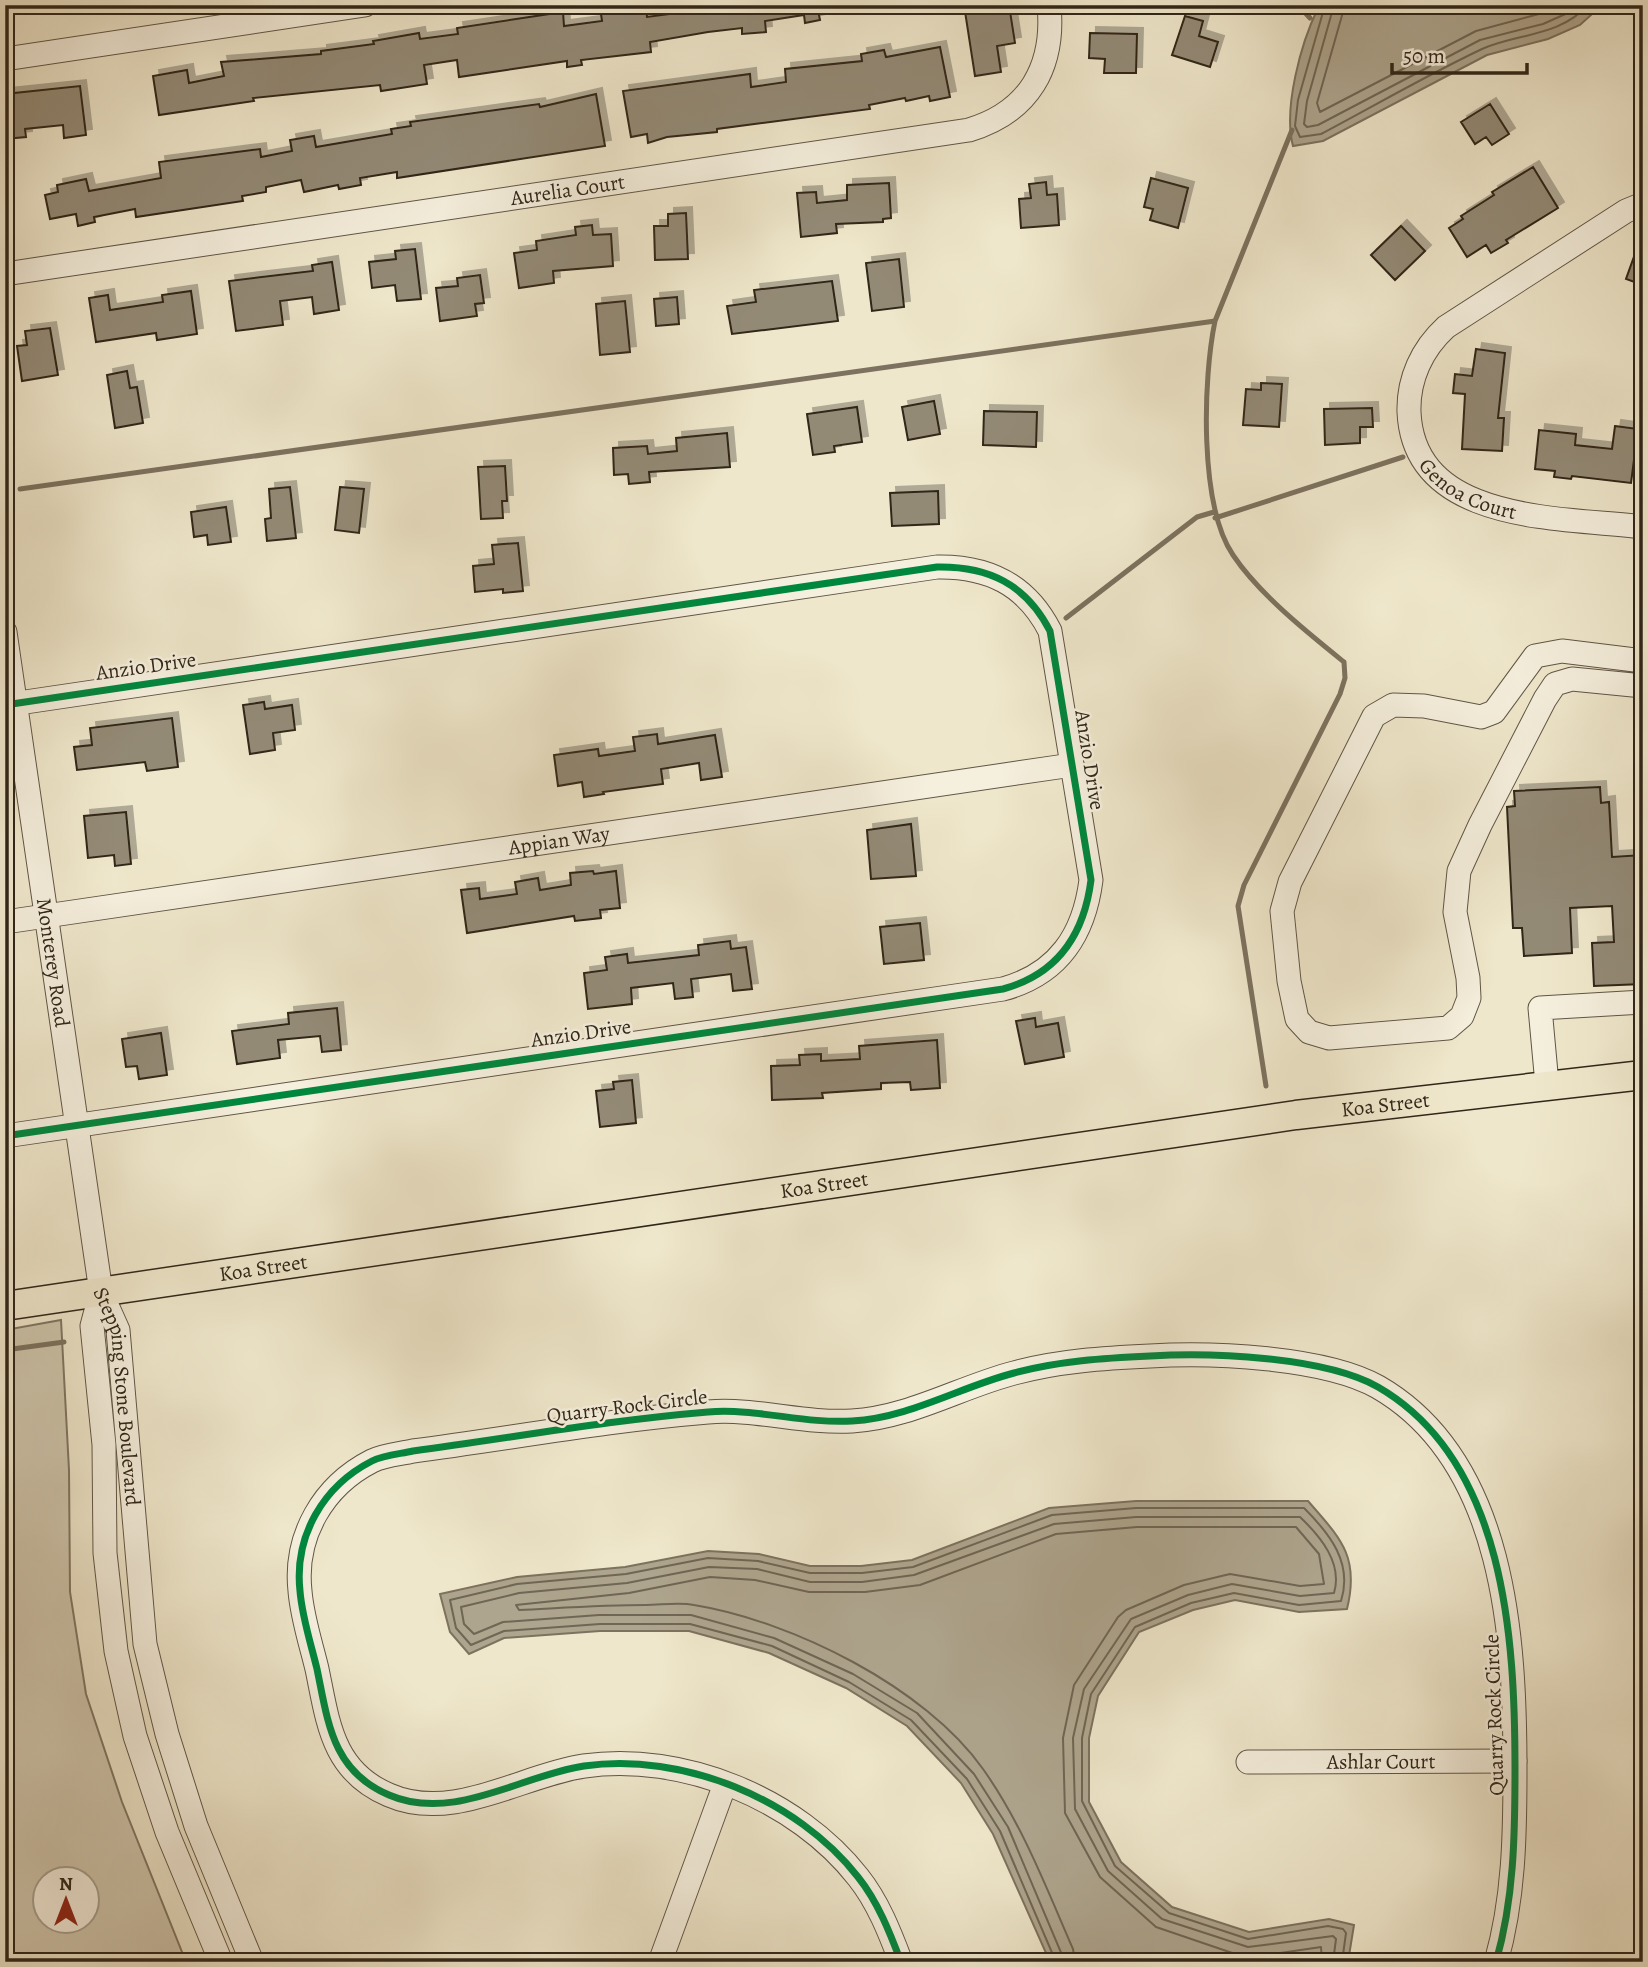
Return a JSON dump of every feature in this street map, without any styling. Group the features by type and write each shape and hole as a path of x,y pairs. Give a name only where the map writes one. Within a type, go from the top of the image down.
{"main road":[{"name":"Koa Street","path":"5,1306 1282,1117 1547,1084 1643,1075"}],"street":[{"path":"5,59 365,5"},
{"name":"Aurelia Court","path":"5,274 969,130 1011,111 1030,89 1048,49 1049,5"},
{"name":"Genoa Court","path":"1643,204 1614,218 1446,327 1424,352 1413,381 1409,409 1415,441 1429,467 1440,480 1469,499 1510,510 1643,527"},
{"name":"Anzio Drive","path":"5,1136 1018,985 1048,968 1066,950 1079,930 1086,908 1090,866 1054,645 1044,620 1014,586 1000,577 967,567 924,569 10,704"},
{"name":"Monterey Road","path":"5,632 10,704 47,916 101,1292"},
{"path":"1643,661 1562,651 1535,656 1494,712 1481,718 1424,706 1393,705 1374,716 1290,883 1282,911 1289,981 1297,1019 1309,1032 1329,1038 1425,1031 1448,1028 1462,1016 1469,998 1468,978 1455,912 1460,871 1480,825 1545,699 1555,684 1572,679 1643,686"},
{"name":"Appian Way","path":"5,922 260,882 1072,765"},
{"path":"1547,1084 1540,1008 1643,1002"},
{"name":"Stepping Stone Boulevard","path":"101,1292 118,1330 145,1644 167,1734 196,1826 250,1956"},
{"name":"Stepping Stone Boulevard","path":"101,1292 92,1326 104,1446 105,1553 116,1651 135,1736 167,1832 220,1961"},
{"name":"Quarry Rock Circle","path":"901,1962 886,1922 858,1877 816,1835 767,1802 725,1784 683,1770 633,1764 584,1766 451,1802 421,1804 389,1795 369,1783 340,1756 329,1728 302,1604 300,1552 312,1518 339,1482 374,1460 413,1451 712,1411 852,1421 893,1414 1015,1373 1079,1361 1169,1356 1253,1359 1329,1368 1377,1386 1413,1412 1444,1444 1469,1487 1497,1571 1509,1628 1514,1681 1515,1851 1506,1930 1496,1962"},
{"name":"Ashlar Court","path":"1248,1762 1515,1761"},
{"path":"660,1962 725,1784"},
{"path":"220,1961 250,1956"}],"shaded area":[{"path":"61,1320 69,1470 70,1592 86,1694 122,1802 186,1962 5,1962 5,1330"}],"water":[{"path":"1399,5 1602,5 1580,25 1548,39 1487,55 1323,141 1293,146 1290,113 1295,76 1318,8"},
{"path":"1136,1501 1308,1501 1338,1537 1344,1549 1351,1575 1347,1609 1299,1612 1235,1600 1193,1610 1139,1632 1098,1696 1089,1738 1089,1802 1121,1862 1172,1907 1249,1932 1329,1919 1354,1925 1348,1962 1050,1962 993,1834 961,1783 907,1726 846,1688 769,1653 689,1631 600,1631 504,1638 469,1654 450,1632 440,1594 517,1577 625,1567 708,1551 759,1554 810,1566 861,1566 912,1560 1049,1508"}],"building":[{"path":"620,5 620,10 646,7 647,17 686,12 685,5 817,5 820,20 805,23 804,15 765,21 766,32 742,34 742,28 650,42 651,52 581,60 582,65 567,67 567,61 459,77 457,60 424,65 427,84 381,91 380,85 253,98 254,101 159,115 153,76 187,70 189,83 224,76 221,62 321,54 321,51 374,44 373,41 419,33 420,39 458,34 457,28 563,12 564,26 602,21 600,7"},
{"path":"964,5 1009,5 1015,43 997,46 1001,72 975,76"},
{"path":"1185,16 1203,21 1199,36 1218,42 1210,67 1172,55"},
{"path":"1090,33 1137,34 1136,73 1104,73 1105,59 1089,58"},
{"path":"940,47 950,97 930,101 929,96 906,101 905,98 869,105 870,109 717,129 717,132 667,137 648,143 647,134 631,137 623,91 750,74 751,87 786,82 785,69 862,61 861,54 884,50 886,57"},
{"path":"80,86 86,135 64,138 63,125 25,129 26,137 5,139 5,94"},
{"path":"596,94 605,146 397,178 397,172 360,178 361,185 339,189 338,185 304,192 301,180 266,187 266,192 242,196 243,201 136,217 135,209 94,217 95,222 78,226 76,214 50,219 45,195 58,192 57,185 86,179 89,191 161,178 159,162 260,149 261,157 292,151 290,140 314,136 316,147 392,134 391,129 411,126 410,122 539,104 540,107"},
{"path":"1490,104 1509,134 1492,145 1486,137 1475,144 1461,122"},
{"path":"1533,167 1558,208 1506,240 1508,243 1491,253 1486,245 1467,257 1449,228 1463,219 1461,216 1494,195 1492,192"},
{"path":"1151,178 1188,188 1178,228 1150,220 1153,209 1144,207"},
{"path":"1046,182 1047,195 1057,194 1059,225 1021,228 1019,199 1031,198 1029,184"},
{"path":"889,183 891,218 883,219 883,222 836,224 837,233 801,237 797,193 816,192 817,203 847,200 847,185"},
{"path":"686,213 688,259 655,260 654,226 668,226 668,214"},
{"path":"592,225 593,235 611,234 613,266 553,271 554,283 519,288 514,253 537,250 536,241 576,235 575,227"},
{"path":"1401,226 1425,251 1395,280 1371,255"},
{"path":"1643,237 1643,285 1626,279"},
{"path":"415,249 421,299 397,301 395,285 372,288 369,262 396,259 395,251"},
{"path":"899,259 904,307 872,311 866,263"},
{"path":"332,262 339,310 314,314 312,297 280,301 283,325 236,331 229,281 313,271 312,265"},
{"path":"480,275 484,303 475,304 477,316 440,321 436,288 458,286 457,278"},
{"path":"832,281 838,321 732,334 727,306 756,302 754,290"},
{"path":"191,291 197,334 157,340 156,333 96,342 89,298 108,295 110,310 163,302 162,295"},
{"path":"677,297 679,324 656,326 654,299"},
{"path":"625,301 630,352 600,355 596,304"},
{"path":"50,328 58,375 22,381 17,346 27,345 25,331"},
{"path":"1476,349 1505,353 1498,418 1504,418 1502,451 1462,449 1465,394 1453,393 1455,374 1472,376"},
{"path":"127,371 130,388 137,387 143,423 115,428 107,375"},
{"path":"1261,383 1282,384 1279,427 1243,425 1246,389 1261,390"},
{"path":"934,401 940,434 908,440 902,407"},
{"path":"857,407 862,442 834,446 835,452 813,455 807,414"},
{"path":"1372,408 1373,427 1360,427 1360,443 1325,445 1324,409"},
{"path":"984,411 1037,412 1036,447 983,445"},
{"path":"1615,426 1638,429 1631,483 1572,476 1571,479 1554,477 1555,471 1535,469 1539,430 1576,434 1575,445 1612,449"},
{"path":"727,433 730,467 649,472 650,482 629,484 628,474 614,475 613,448 647,446 648,454 677,451 676,438"},
{"path":"505,466 507,501 502,501 503,518 481,519 478,467"},
{"path":"290,487 296,538 267,541 265,519 271,518 269,489"},
{"path":"340,487 364,489 359,533 335,530"},
{"path":"938,491 939,524 892,526 890,493"},
{"path":"226,507 231,542 208,545 207,535 194,537 191,512"},
{"path":"518,543 523,591 503,593 503,589 475,592 473,566 494,564 492,545"},
{"path":"264,702 265,709 292,705 295,730 273,733 275,750 250,754 243,705"},
{"path":"172,718 178,767 147,771 145,762 77,770 74,747 92,745 90,728"},
{"path":"657,734 658,744 715,735 722,777 701,780 699,763 661,769 663,784 603,792 604,794 584,797 582,782 558,786 554,755 598,749 599,756 635,751 633,737"},
{"path":"1600,787 1601,803 1609,802 1612,857 1643,855 1643,984 1594,986 1592,943 1614,942 1612,906 1570,908 1572,953 1524,956 1522,928 1513,928 1507,807 1515,806 1514,791"},
{"path":"126,812 131,864 115,866 114,855 88,858 84,816"},
{"path":"911,824 916,876 871,879 867,830"},
{"path":"593,871 594,874 616,871 620,908 600,910 601,918 575,921 574,916 467,933 461,890 479,888 480,899 517,894 515,882 538,878 540,890 571,885 570,873"},
{"path":"920,923 924,960 884,964 880,927"},
{"path":"730,941 731,949 746,947 752,989 733,991 731,974 691,979 693,997 675,999 673,983 631,988 632,1004 588,1009 584,973 607,970 605,957 627,954 628,963 699,955 698,945"},
{"path":"337,1008 341,1050 322,1052 320,1036 278,1040 280,1058 237,1064 232,1031 289,1024 288,1013"},
{"path":"1035,1018 1036,1027 1058,1023 1064,1057 1025,1064 1016,1021"},
{"path":"161,1033 167,1075 139,1079 137,1066 126,1067 122,1039"},
{"path":"937,1040 940,1088 911,1090 910,1082 881,1083 881,1089 822,1093 823,1098 772,1100 771,1066 800,1065 799,1055 821,1054 821,1061 860,1059 859,1046"},
{"path":"632,1080 636,1123 600,1127 596,1091 614,1089 613,1082"}],"waterway":[{"path":"1298,5 1310,18"},
{"path":"1266,1086 1238,906 1244,885 1340,694 1345,678 1344,662 1270,598 1233,555 1222,533 1214,506 1209,474 1206,407 1215,321 1292,130"},
{"path":"20,489 1215,321"},
{"path":"1215,518 1403,457"},
{"path":"1066,618 1197,517 1214,512"},
{"path":"5,1350 64,1342"}],"cycle path":[{"path":"5,705 937,567 973,570 989,574 1017,590 1029,601 1050,631 1091,880 1082,918 1065,950 1039,973 1003,989 5,1136"},
{"path":"901,1962 872,1897 833,1849 771,1804 698,1774 660,1766 584,1766 462,1801 438,1804 413,1802 389,1795 355,1773 344,1759 330,1726 301,1601 299,1571 302,1551 307,1532 326,1499 339,1484 372,1461 413,1451 597,1424 708,1412 744,1412 834,1421 873,1419 914,1408 1014,1373 1082,1361 1175,1355 1235,1356 1299,1363 1355,1377 1378,1387 1421,1419 1453,1460 1478,1506 1494,1558 1505,1611 1512,1666 1515,1770 1510,1891 1496,1962"}]}
